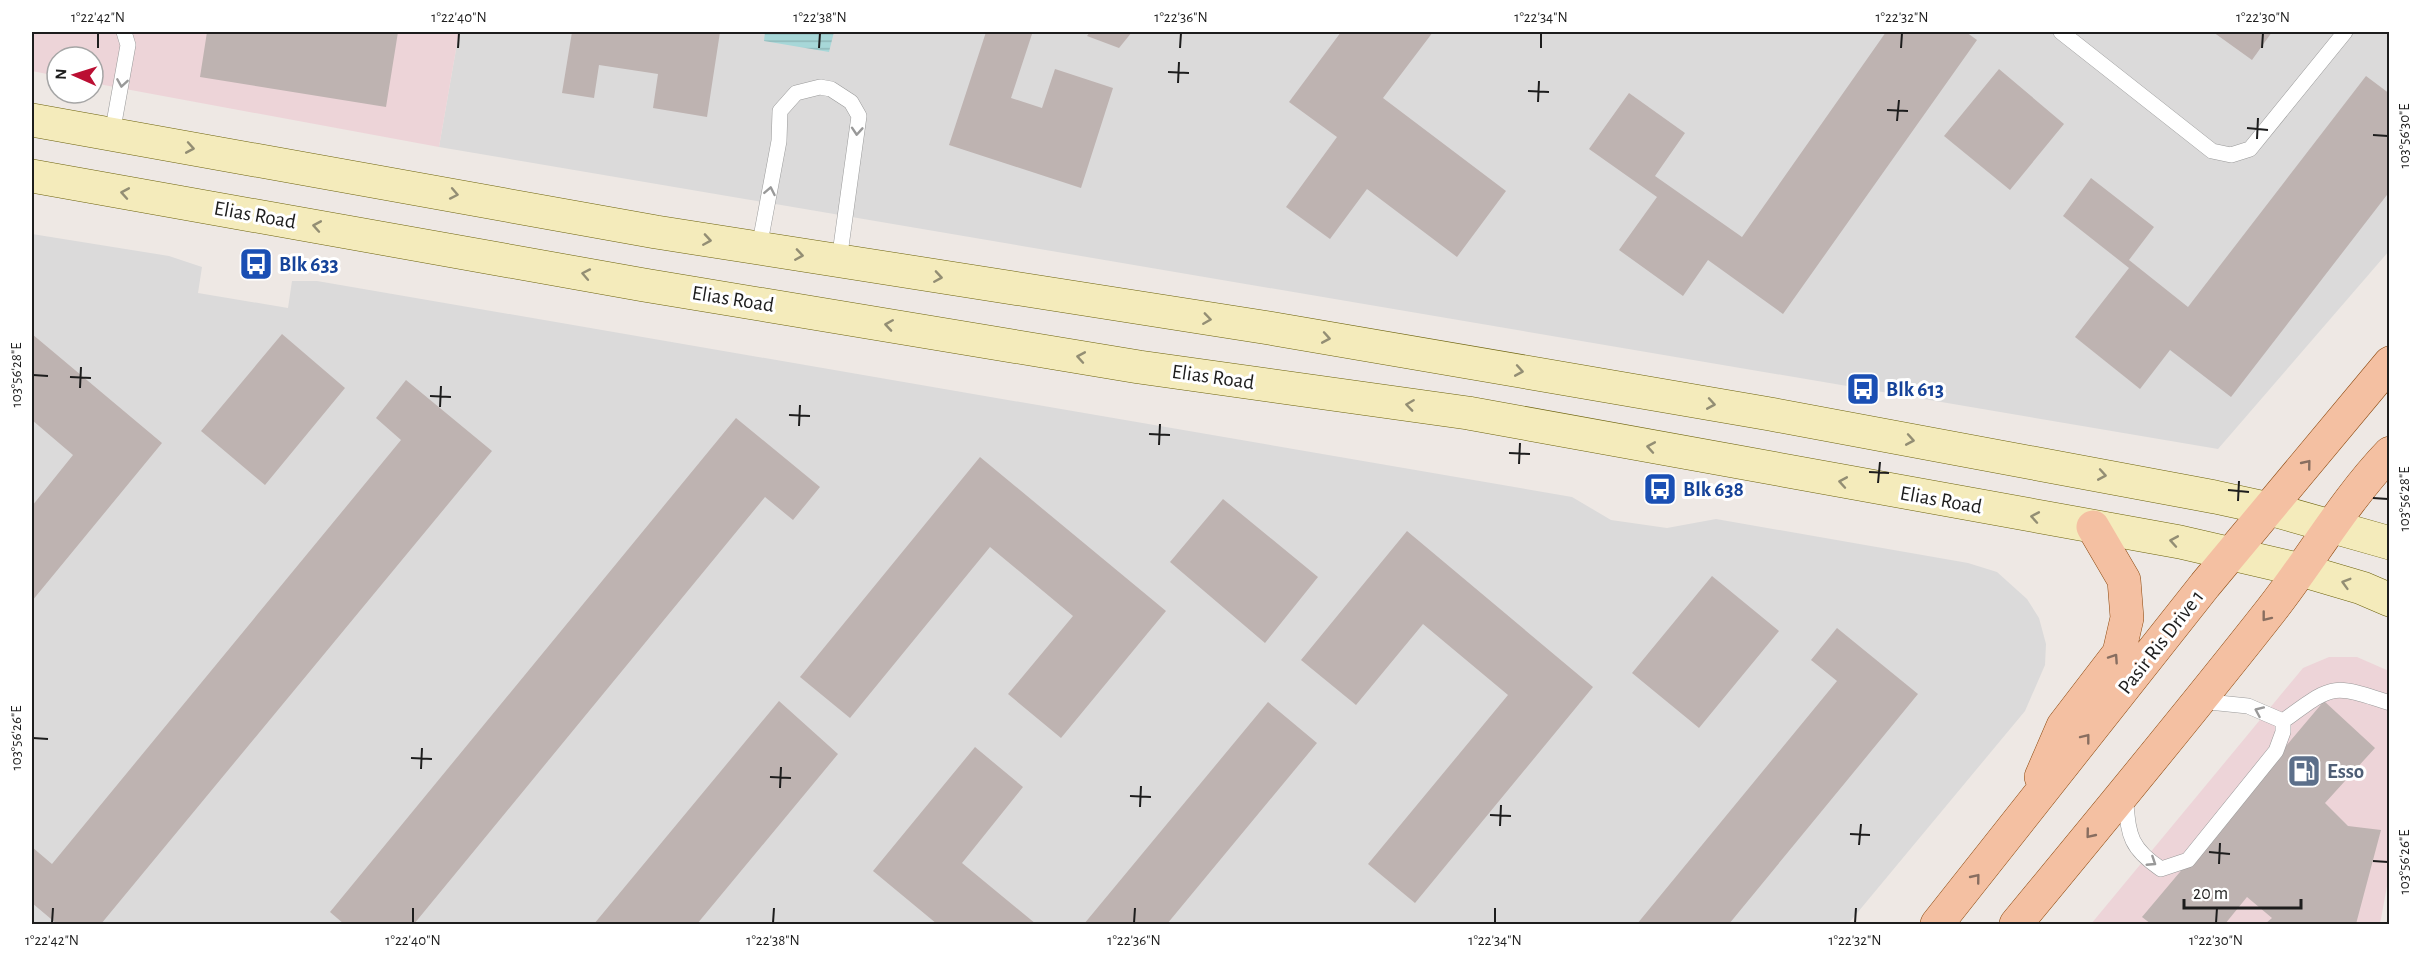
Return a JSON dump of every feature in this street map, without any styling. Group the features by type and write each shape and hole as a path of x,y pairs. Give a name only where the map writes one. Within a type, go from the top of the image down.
{"main road":[{"path":"32,120 759,248 1269,328 1758,412 2270,509 2390,543"},
{"name":"Elias Road","path":"32,176 644,285 1139,367 1468,413 2231,553 2362,588 2390,600"},
{"name":"Pasir Ris Drive 1","path":"1937,924 2024,818 2231,553 2390,363"},
{"path":"2016,924 2199,701 2301,570 2361,484 2390,453"},
{"path":"2024,818 2063,726 2119,653 2127,601 2124,580 2093,527"}],"lane":[{"path":"112,134 128,45 124,32"},
{"path":"2061,32 2212,150 2231,155 2250,149 2344,32"},
{"path":"759,248 779,141 780,111 796,93 820,87 831,89 851,102 858,116 839,261"},
{"path":"2283,721 2323,693 2333,690 2349,690 2390,703"},
{"path":"2199,701 2248,706 2283,721"},
{"path":"2124,792 2129,835 2142,856 2161,869 2188,860 2276,751 2283,732 2283,721"}],"shaded area":[{"path":"32,32 459,32 439,147 105,85 105,45 45,45 45,74 32,71"},
{"path":"459,32 2389,32 2389,251 2218,449 439,147"},
{"path":"32,234 169,256 202,267 198,293 288,308 292,281 317,281 1572,497 1611,520 1667,528 1716,519 1968,563 1997,572 2027,599 2039,618 2046,644 2045,665 2025,711 1848,924 32,924"},
{"name":"Esso","path":"2329,657 2357,657 2389,671 2390,870 2380,924 2091,924 2303,668"}],"water":[{"path":"765,32 834,32 829,52 764,41"}],"building":[{"path":"207,32 398,32 386,107 200,77"},
{"path":"572,32 720,32 707,117 653,108 658,74 599,65 594,98 562,93"},
{"path":"986,32 1032,34 1011,98 1042,108 1055,69 1113,88 1081,188 949,145"},
{"path":"1090,32 1132,32 1119,48 1087,36"},
{"path":"1341,32 1433,32 1383,98 1506,191 1457,257 1367,189 1330,239 1286,207 1337,137 1289,102"},
{"path":"1886,32 1966,32 1977,40 1783,314 1708,260 1683,296 1619,250 1657,197 1589,149 1629,93 1685,133 1655,176 1742,237"},
{"path":"2213,32 2272,32 2252,60"},
{"path":"1999,69 2064,124 2010,190 1944,136"},
{"path":"2366,76 2390,94 2390,191 2231,397 2170,350 2140,389 2075,337 2129,268 2063,216 2091,178 2154,227 2129,260 2188,307"},
{"path":"32,334 162,443 32,601 32,506 73,455 32,420"},
{"path":"282,334 345,388 265,485 201,431"},
{"path":"406,380 492,451 101,924 57,924 32,903 32,847 52,864 401,440 376,418"},
{"path":"736,418 820,487 793,520 765,497 414,924 344,924 330,912"},
{"path":"980,457 1166,611 1061,738 1008,694 1073,616 990,547 850,718 800,677"},
{"path":"1223,499 1318,577 1265,643 1170,562"},
{"path":"1407,531 1593,687 1415,903 1368,864 1508,695 1423,624 1356,705 1301,660"},
{"path":"1712,576 1779,631 1699,728 1632,673"},
{"path":"1837,628 1918,694 1729,924 1637,924 1837,681 1811,660"},
{"path":"779,701 838,754 697,924 594,924"},
{"path":"2324,701 2375,748 2325,803 2348,826 2381,830 2356,924 2265,924 2272,918 2247,897 2225,924 2151,924 2142,917"},
{"path":"1268,702 1317,743 1167,924 1084,924"},
{"path":"975,747 1023,787 962,863 1036,924 937,924 873,871"}],"place":[{"name":"Blk 633","path":"256,264"},
{"name":"Blk 613","path":"1863,389"},
{"name":"Blk 638","path":"1660,489"},
{"name":"Esso","path":"2304,771"}]}
